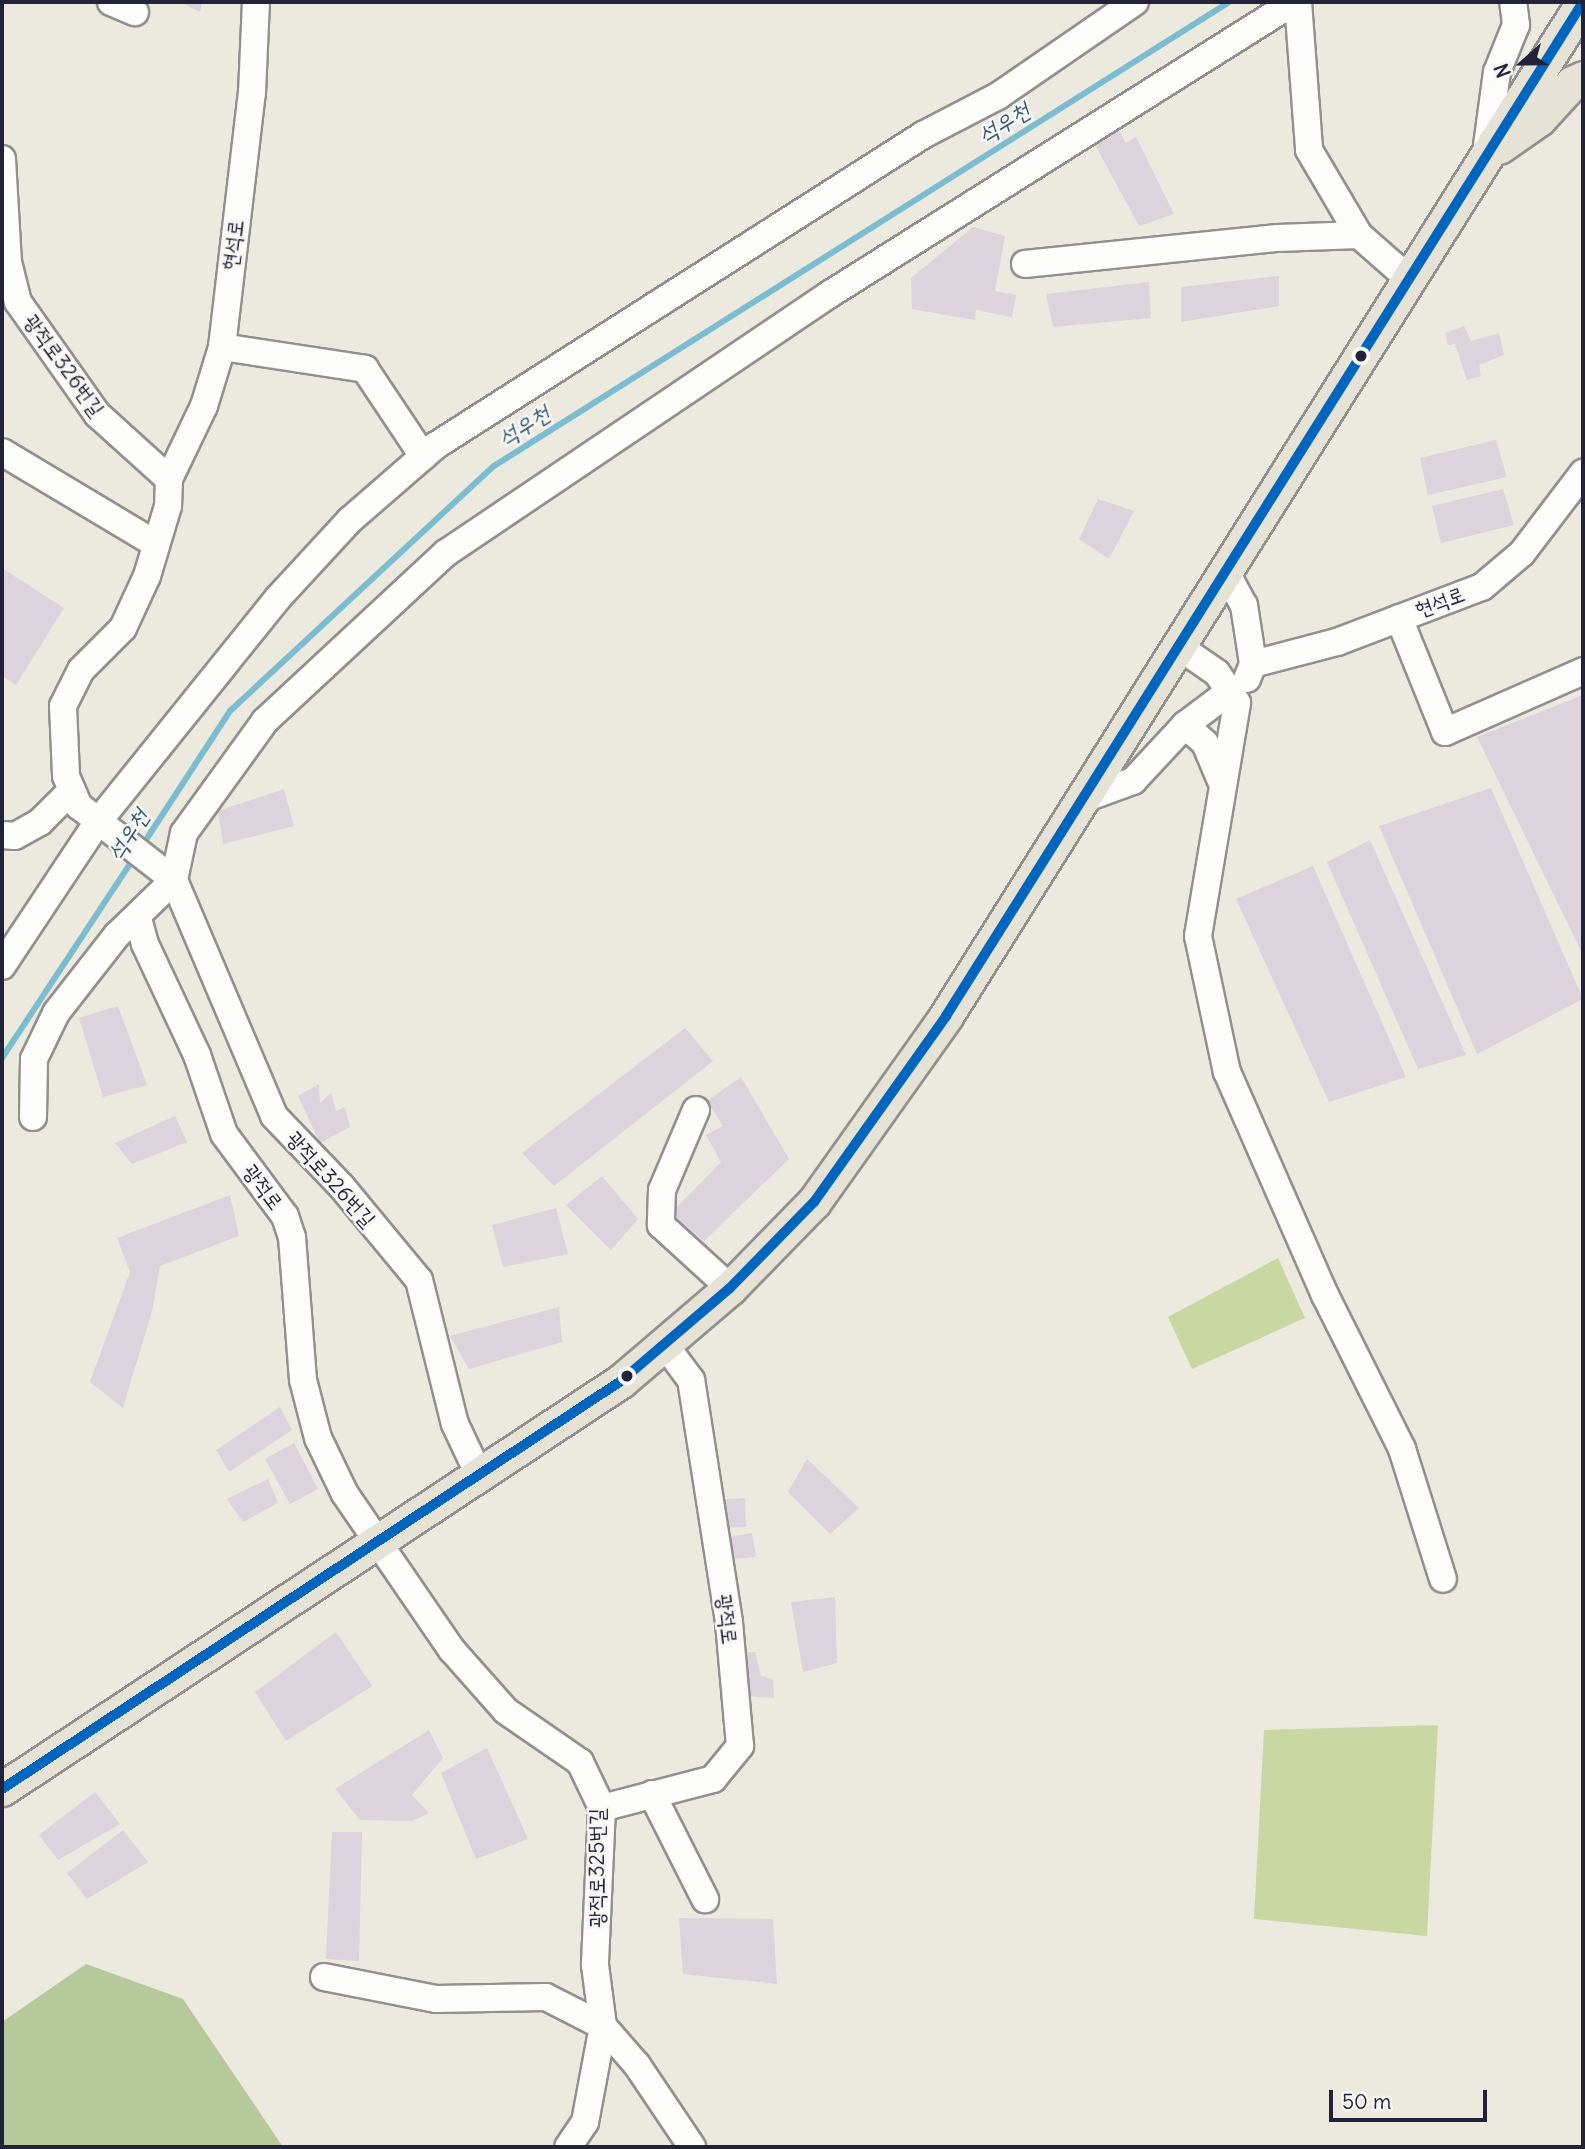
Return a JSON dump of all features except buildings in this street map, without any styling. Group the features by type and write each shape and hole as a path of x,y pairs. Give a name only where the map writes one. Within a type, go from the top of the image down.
{"main road":[{"path":"2,1789 474,1481 621,1381 776,1245 830,1180 946,1016 1078,801 1582,3"},
{"path":"1485,156 1539,119 1583,78"}],"street":[{"name":"현석로","path":"169,479 204,406 222,347 252,93 256,2"},
{"path":"2,966 97,823 278,598 350,520 423,456 923,135 998,96 1135,2"},
{"path":"33,1117 34,1059 56,1013 91,965 138,918 169,874 184,833 265,721 446,553 830,294 1296,2 1309,150 1359,235 1408,278"},
{"path":"1485,156 1497,72 1516,25 1513,2"},
{"name":"광적로326번길","path":"2,159 5,255 18,302 97,414 169,479"},
{"path":"1025,264 1278,238 1359,235"},
{"path":"222,347 365,369 423,456"},
{"path":"2,452 154,542"},
{"name":"현석로","path":"1253,664 1337,642 1482,587 1522,553 1583,473"},
{"path":"169,479 168,506 154,542 147,576 123,628 80,670 63,706 66,776 79,806 97,823 169,874"},
{"path":"1225,570 1244,605 1253,664 1233,697 1198,936 1227,1072 1325,1295 1402,1449 1443,1579"},
{"path":"1399,618 1445,732 1583,671"},
{"path":"1178,646 1217,673 1233,697"},
{"path":"1078,801 1133,781 1185,725 1233,697"},
{"path":"1185,725 1205,743 1221,781"},
{"path":"2,835 15,835 40,822 72,790"},
{"name":"광적로326번길","path":"169,874 274,1116 342,1187 419,1280 456,1424 474,1481"},
{"name":"광적로","path":"138,918 145,944 197,1055 224,1135 285,1216 292,1237 303,1380 318,1438 381,1542"},
{"path":"696,1110 662,1190 661,1225 730,1287"},
{"name":"광적로","path":"602,1808 713,1779 740,1746 729,1622 691,1380 665,1345"},
{"name":"광적로325번길","path":"381,1542 453,1650 506,1711 580,1762 602,1808 596,1965 603,2026 585,2122 568,2147"},
{"path":"652,1794 705,1899"},
{"path":"324,1977 436,1999 546,1997 603,2026 637,2065 692,2147"}],"green space":[{"path":"1278,1258 1305,1318 1192,1369 1168,1317"},
{"path":"1438,1725 1427,1936 1254,1919 1264,1730"},
{"path":"86,1964 183,1999 283,2147 2,2147 2,2022"}],"waterway":[{"name":"석우천","path":"142,846 230,711 494,466 1229,2"},
{"name":"석우천","path":"2,1058 134,858"}],"transit line":[{"path":"2,1789 621,1381 730,1288 814,1202 946,1016 1583,2"}]}
